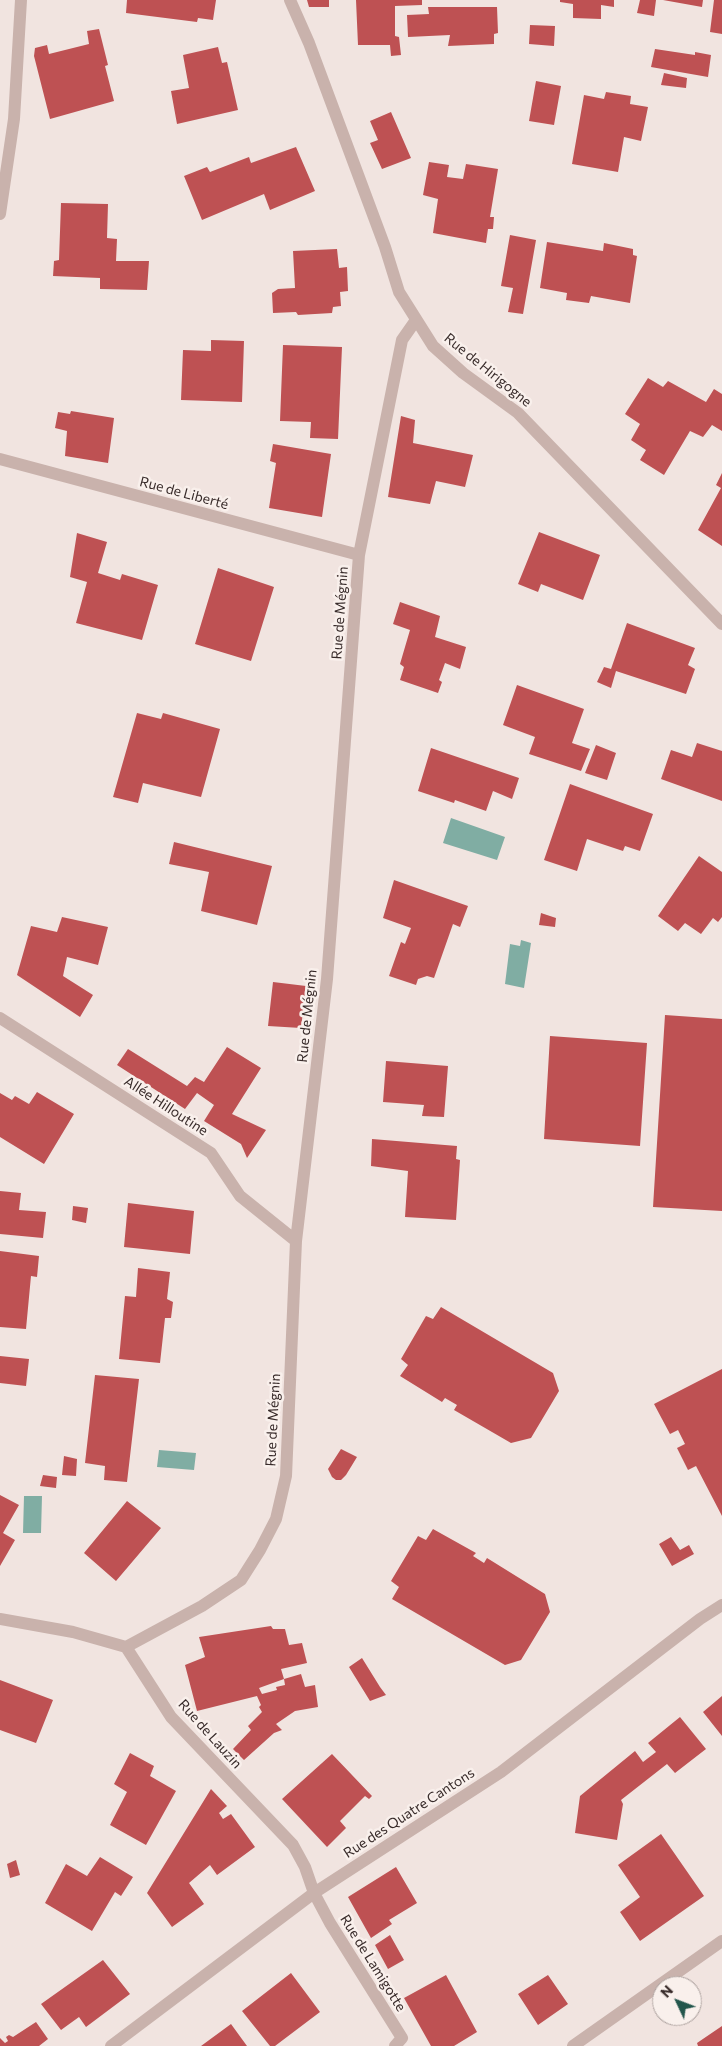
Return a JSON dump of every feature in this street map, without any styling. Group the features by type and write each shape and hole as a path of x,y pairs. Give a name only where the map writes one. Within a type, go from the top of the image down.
{"street":[{"path":"0,214 14,119 22,0"},
{"name":"Rue de Hirigogne","path":"290,0 309,43 385,247 398,292 433,346 463,373 518,413 722,624"},
{"name":"Rue de Mégnin","path":"126,1647 202,1606 241,1580 260,1550 276,1518 286,1476 296,1242 327,979 359,555 402,340 416,320"},
{"name":"Rue de Liberté","path":"0,459 359,555"},
{"name":"Allée Hilloutine","path":"0,1018 211,1153 240,1196 296,1242"},
{"name":"Rue des Quatre Cantons","path":"111,2046 314,1893 501,1772 700,1619 722,1605"},
{"path":"0,1619 73,1632 126,1647"},
{"name":"Rue de Lauzin","path":"126,1647 171,1716 293,1845 309,1875 314,1893"},
{"name":"Rue de Lamigotte","path":"314,1893 401,2043"},
{"path":"573,2046 722,1941"}],"water":[{"path":"451,818 505,837 497,860 443,843"},
{"path":"521,940 531,943 524,988 505,984 510,944 520,946"},
{"path":"159,1450 196,1453 194,1470 157,1467"},
{"path":"24,1496 42,1496 41,1533 23,1533"}],"building":[{"path":"127,0 216,0 213,20 198,18 197,22 126,13"},
{"path":"307,0 329,0 329,7 309,7"},
{"path":"356,0 422,0 422,5 395,6 395,36 399,37 401,55 391,56 390,45 358,45"},
{"path":"560,0 614,0 614,7 601,5 601,19 573,18 573,4 560,2"},
{"path":"640,0 656,0 654,16 637,13"},
{"path":"663,0 703,0 702,7"},
{"path":"714,0 722,0 722,34 710,32"},
{"path":"428,7 497,7 498,33 494,34 494,44 448,46 450,35 408,37 407,15 429,14"},
{"path":"530,25 555,26 554,46 529,44"},
{"path":"99,29 108,65 105,66 114,101 50,119 34,56 35,48 47,45 49,54 89,44 87,31"},
{"path":"218,47 222,63 227,62 238,110 177,124 171,91 189,88 183,55"},
{"path":"655,49 695,55 695,52 711,55 708,77 651,67"},
{"path":"664,73 687,78 686,88 661,85"},
{"path":"536,81 561,86 554,125 529,121"},
{"path":"606,92 631,96 630,104 648,107 641,141 624,137 618,172 572,164 584,95 604,99"},
{"path":"391,112 411,158 382,169 370,143 378,140 370,121"},
{"path":"296,147 315,191 270,210 264,194 202,220 184,176 207,167 210,172 249,157 251,163"},
{"path":"429,162 449,165 447,177 463,179 466,164 498,169 490,217 494,217 493,229 488,229 486,243 433,233 438,199 423,195"},
{"path":"61,203 108,204 107,238 117,239 116,261 149,261 147,290 100,289 100,278 53,276 54,261 59,260"},
{"path":"510,235 536,240 523,314 508,312 513,288 501,286"},
{"path":"547,242 603,251 604,243 633,249 633,255 637,256 630,303 591,296 589,303 566,300 567,293 540,288"},
{"path":"337,249 339,268 347,267 348,291 340,292 341,306 333,307 332,313 298,315 296,312 273,313 272,293 278,289 295,288 293,251"},
{"path":"211,340 244,341 242,402 181,400 183,350 211,351"},
{"path":"283,345 342,347 338,439 310,438 311,422 280,421"},
{"path":"648,378 663,387 668,381 706,402 714,389 722,394 722,431 712,425 703,437 690,431 664,475 640,460 646,450 631,440 640,424 625,414"},
{"path":"71,411 114,418 108,463 65,456 67,431 55,428 58,412 70,414"},
{"path":"401,416 415,420 413,443 473,455 465,487 436,481 430,504 388,497"},
{"path":"273,444 331,454 322,517 269,508 276,463 270,461"},
{"path":"722,473 722,546 698,530 721,488 716,485"},
{"path":"539,532 600,555 583,600 541,584 538,592 518,584"},
{"path":"77,533 107,542 98,573 120,580 122,574 158,585 142,640 76,623 87,582 70,577"},
{"path":"218,568 274,587 251,661 195,644"},
{"path":"400,602 440,616 435,637 466,647 460,669 445,663 439,680 442,682 438,693 400,680 404,667 400,664 410,630 393,624"},
{"path":"627,623 695,648 688,665 695,669 686,694 616,671 611,688 597,682 604,667 611,669"},
{"path":"517,685 584,709 572,743 590,749 581,771 529,754 535,737 503,725"},
{"path":"137,713 161,719 163,713 220,729 201,797 143,783 138,803 113,797"},
{"path":"697,743 722,751 722,801 661,779 671,750 692,757"},
{"path":"596,745 616,753 607,780 585,773"},
{"path":"431,748 519,778 512,799 493,791 486,811 455,800 454,803 418,791"},
{"path":"570,784 653,814 640,851 625,846 623,851 587,839 577,871 544,860"},
{"path":"174,842 272,866 257,925 201,911 209,872 169,864"},
{"path":"699,856 722,872 722,917 718,922 713,918 701,934 685,923 678,931 658,916"},
{"path":"394,880 468,906 460,927 453,924 434,978 427,976 418,979 416,985 389,976 401,942 405,944 411,928 383,918"},
{"path":"541,913 556,918 555,927 539,925"},
{"path":"62,917 108,927 98,965 67,957 63,976 93,995 80,1017 17,975 31,926 57,932"},
{"path":"273,982 306,986 301,1028 268,1026"},
{"path":"665,1015 722,1019 722,1211 653,1207"},
{"path":"550,1036 647,1043 640,1146 544,1139"},
{"path":"227,1047 261,1068 232,1114 266,1130 247,1158 241,1144 204,1121 214,1105 197,1093 185,1109 117,1065 128,1049 187,1086 195,1077 204,1082"},
{"path":"386,1061 448,1066 444,1117 422,1116 424,1105 383,1102"},
{"path":"37,1092 74,1114 44,1164 0,1137 0,1093 12,1100 15,1096 29,1104"},
{"path":"372,1139 457,1146 456,1159 460,1160 456,1220 405,1217 408,1171 371,1166"},
{"path":"0,1191 21,1193 19,1210 46,1212 43,1238 0,1234"},
{"path":"128,1203 194,1211 190,1254 124,1247"},
{"path":"73,1206 88,1208 86,1223 72,1220"},
{"path":"0,1251 39,1256 37,1277 31,1276 26,1329 0,1327"},
{"path":"138,1268 170,1272 167,1299 173,1302 171,1318 165,1318 160,1363 119,1359 125,1296 136,1297"},
{"path":"441,1307 553,1373 559,1391 531,1438 511,1443 454,1410 457,1405 445,1398 442,1402 400,1376 408,1365 401,1359 426,1316 433,1319"},
{"path":"0,1356 29,1359 26,1386 0,1383"},
{"path":"722,1369 722,1516 696,1466 688,1470 677,1448 685,1444 678,1430 670,1434 654,1404"},
{"path":"95,1375 139,1379 127,1482 104,1480 105,1466 85,1463"},
{"path":"341,1449 357,1457 346,1475 341,1480 336,1480 328,1469"},
{"path":"64,1456 77,1459 76,1476 62,1475"},
{"path":"43,1475 57,1477 56,1488 40,1486"},
{"path":"0,1495 19,1505 3,1533 15,1540 0,1566"},
{"path":"127,1501 161,1528 116,1581 84,1553"},
{"path":"433,1529 476,1553 473,1556 484,1563 487,1558 545,1594 550,1612 521,1660 505,1665 392,1599 399,1587 391,1581 418,1536 426,1540"},
{"path":"671,1537 680,1550 689,1545 694,1554 672,1566 659,1544"},
{"path":"271,1626 273,1629 285,1629 289,1645 302,1643 307,1663 281,1669 284,1679 301,1674 305,1687 315,1685 318,1707 295,1711 276,1724 282,1730 274,1733 244,1760 233,1749 251,1730 248,1726 262,1712 259,1707 261,1705 257,1696 197,1711 185,1665 205,1657 199,1637","holes":["284,1679 285,1685 276,1687 277,1690 262,1694 259,1688"]},
{"path":"362,1658 386,1695 370,1701 349,1667"},
{"path":"0,1680 53,1700 36,1743 0,1730"},
{"path":"722,1696 722,1736 703,1712"},
{"path":"680,1717 706,1749 675,1773 667,1764 621,1800 623,1804 617,1840 575,1833 580,1796 635,1751 643,1762 656,1752 648,1743"},
{"path":"130,1753 154,1766 150,1776 176,1791 146,1845 110,1825 127,1792 114,1784"},
{"path":"332,1754 372,1796 369,1799 365,1796 340,1821 346,1828 327,1847 282,1799"},
{"path":"211,1789 227,1806 219,1813 223,1819 231,1814 255,1847 217,1875 210,1865 189,1883 204,1904 172,1927 147,1893"},
{"path":"661,1834 704,1896 640,1941 620,1912 640,1897 618,1865"},
{"path":"100,1857 133,1877 121,1896 115,1892 92,1931 45,1903 66,1864 87,1876"},
{"path":"16,1860 20,1875 10,1878 7,1864"},
{"path":"396,1867 417,1903 389,1920 392,1924 371,1938 348,1897"},
{"path":"390,1935 404,1960 388,1969 375,1945"},
{"path":"103,1960 130,1994 86,2027 79,2017 61,2030 41,2004"},
{"path":"291,1973 320,2012 275,2046 270,2046 242,2011"},
{"path":"446,1975 477,2032 454,2046 431,2046 404,1998"},
{"path":"548,1975 568,2004 538,2025 518,1994"},
{"path":"36,2022 48,2039 39,2046 0,2046 0,2038 5,2043 8,2041 6,2037 9,2035 13,2037"},
{"path":"231,2024 247,2046 201,2046"},
{"path":"722,2026 722,2046 698,2046 697,2043"}]}
